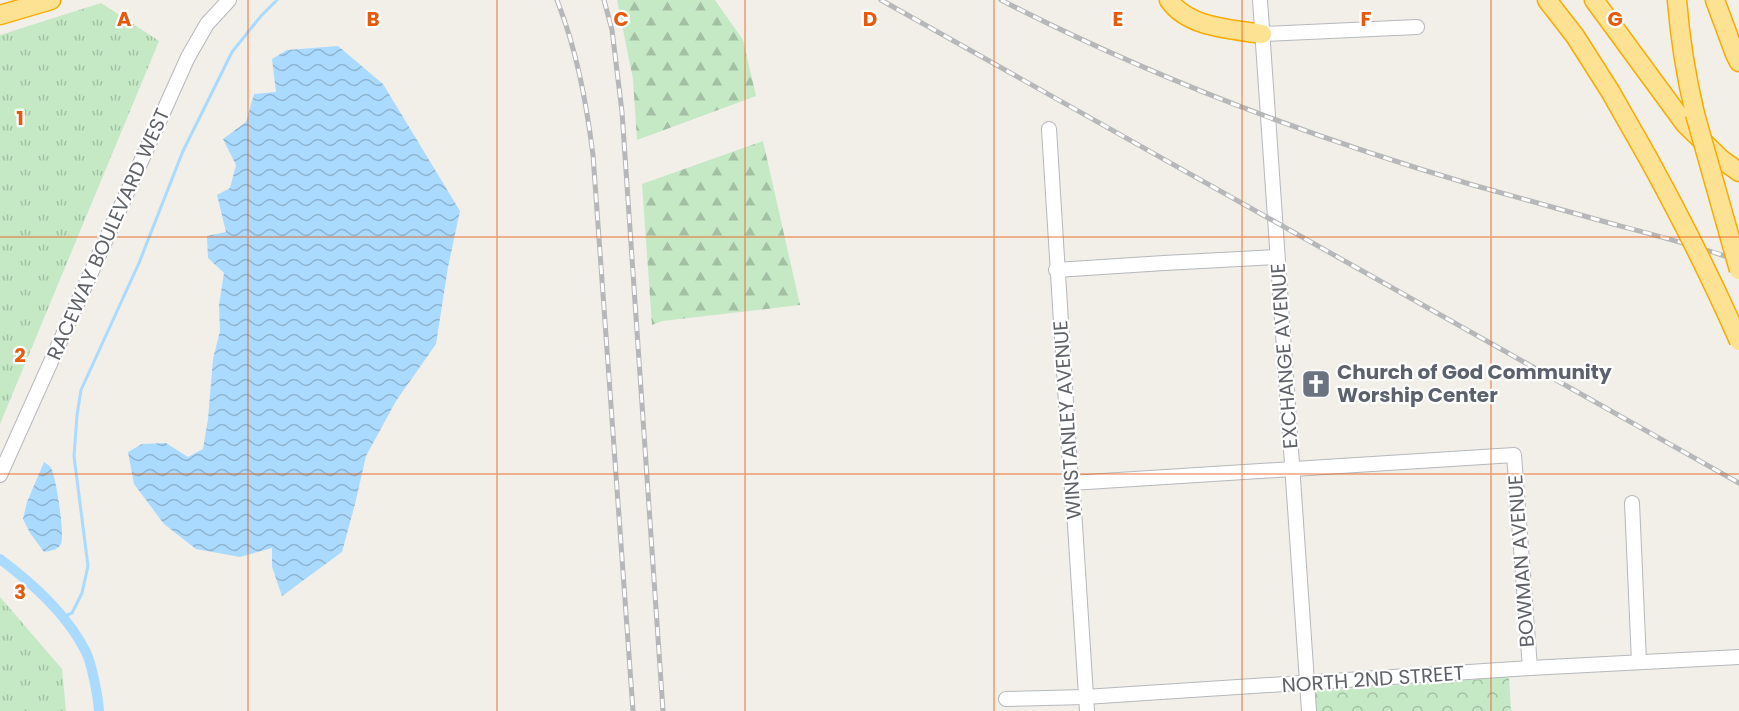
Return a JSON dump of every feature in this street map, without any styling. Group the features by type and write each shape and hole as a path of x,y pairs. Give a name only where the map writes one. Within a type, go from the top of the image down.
{"highway":[{"path":"0,15 51,0"},
{"path":"1169,0 1173,6 1195,21 1262,34"},
{"path":"1547,0 1575,36 1647,156 1714,284 1739,341"},
{"path":"1594,0 1685,124 1721,159 1739,172"},
{"path":"1677,0 1687,79 1739,270"},
{"path":"1716,1 1739,62"}],"street":[{"name":"RACEWAY BOULEVARD WEST","path":"0,475 188,57 207,24 229,0"},
{"name":"EXCHANGE AVENUE","path":"1260,0 1309,711"},
{"path":"1262,34 1417,27"},
{"name":"WINSTANLEY AVENUE","path":"1049,129 1056,270 1086,704"},
{"path":"1056,270 1276,258"},
{"name":"BOWMAN AVENUE","path":"1292,470 1514,455 1530,668"},
{"path":"1071,483 1292,470"},
{"path":"1632,504 1639,662"},
{"name":"NORTH 2ND STREET","path":"1006,699 1086,704 1307,683 1739,657"}],"green space":[{"path":"617,0 715,0 743,40 756,96 637,140 633,79"},
{"path":"101,3 159,41 0,424 0,35"},
{"path":"763,141 800,305 662,321 652,325 642,184"},
{"path":"0,597 62,669 66,711 0,711"},
{"path":"1509,677 1511,711 1314,711 1317,691"}],"water":[{"path":"338,46 383,84 460,211 448,267 436,344 396,401 366,456 342,552 282,596 272,567 272,548 240,557 196,549 164,524 134,484 128,452 142,444 166,443 188,457 203,449 213,359 220,331 219,305 224,273 208,258 207,236 226,232 217,195 230,188 236,165 223,139 246,122 254,94 276,92 272,59 287,50"},
{"path":"44,462 53,473 61,518 62,539 58,548 44,552 23,519 27,502"}],"waterway":[{"path":"62,617 72,613 82,593 88,566 74,456 81,390 139,263 183,151 232,52 277,0"},
{"path":"0,559 25,579 59,612 78,638 90,665 99,711"}],"railway":[{"path":"557,0 580,76 593,155 633,711"},
{"path":"604,0 612,30 622,112 663,711"},
{"path":"881,0 1739,483"},
{"path":"1001,0 1116,55 1292,126 1473,185 1708,250 1739,261"}],"place":[{"name":"Church of God Community Worship Center","path":"1316,384"}]}
